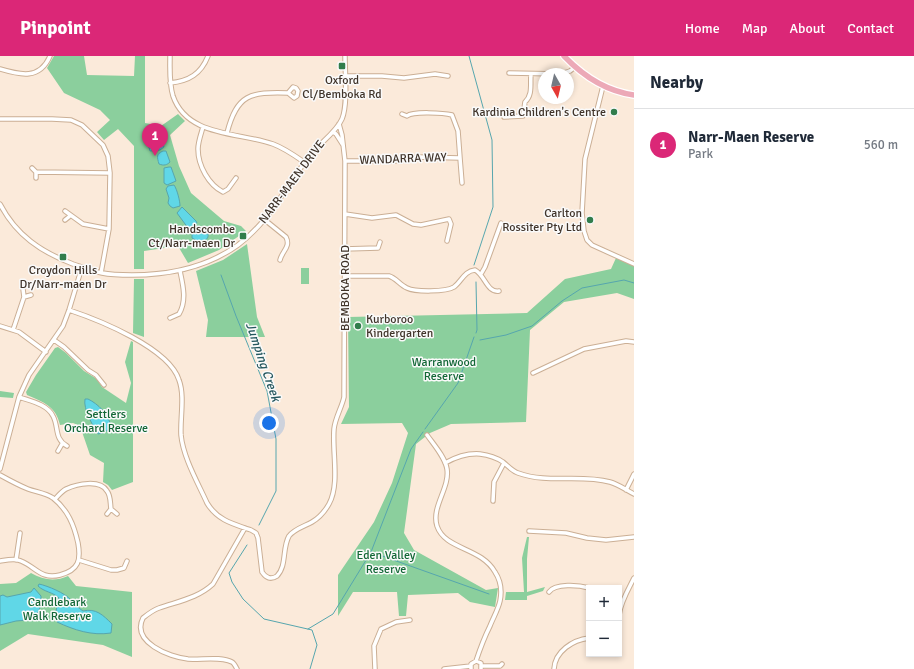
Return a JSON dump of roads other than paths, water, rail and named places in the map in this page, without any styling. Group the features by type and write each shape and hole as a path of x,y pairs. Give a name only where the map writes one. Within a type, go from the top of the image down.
{"main road":[{"path":"564,56 590,79 603,86 634,95"}],"street":[{"path":"0,69 22,75 31,74 43,66 50,56"},
{"path":"170,56 170,83 172,95 184,115 194,123 203,127 273,144 304,162"},
{"path":"170,83 180,82 194,76 203,67 208,56"},
{"name":"BEMBOKA ROAD","path":"333,132 339,124 344,110 345,56"},
{"path":"509,73 561,74 570,71 575,67"},
{"path":"345,76 382,76 404,78 434,74 448,76"},
{"path":"504,116 523,116 525,102 530,93 531,74"},
{"path":"603,86 585,159 582,213 584,231 587,240 592,245 634,264"},
{"path":"227,133 235,110 247,98 266,92 288,93"},
{"name":"WANDARRA WAY","path":"402,114 407,116 410,114 452,115 458,131 462,183"},
{"path":"0,119 64,119 76,122 88,130 103,145 108,156 110,173 109,229 101,273"},
{"name":"BEMBOKA ROAD","path":"245,528 253,531 258,538 260,568 262,574 268,578 277,576 281,569 289,536 294,531 319,517 331,498 334,481 334,427 344,397 345,161 344,147 339,124"},
{"path":"203,127 198,146 198,155 208,179 224,192 236,178"},
{"path":"333,132 336,134 344,147"},
{"name":"NARR-MAEN DRIVE","path":"0,204 14,226 32,244 51,255 82,267 101,273 114,274 149,275 180,271 208,262 228,251 247,237 265,220 304,162 318,145 333,132"},
{"name":"WANDARRA WAY","path":"345,161 395,161 418,157 460,158"},
{"path":"32,168 36,172 110,173"},
{"path":"36,172 36,178"},
{"path":"65,211 70,216 86,225 109,229"},
{"path":"345,214 372,218 396,215 413,224 421,225 449,219 451,224 447,241"},
{"path":"65,220 70,216"},
{"path":"265,220 286,237 288,241 288,245 281,255 280,260"},
{"path":"481,274 485,267 500,223"},
{"path":"344,249 378,248 380,242"},
{"path":"0,469 18,397 29,375 63,326 82,267"},
{"path":"345,276 389,276 394,277 406,288 414,290 449,290 459,283 467,273 471,270 475,270 481,274 491,289 499,291"},
{"path":"170,318 179,314 183,303 183,289 180,271"},
{"path":"12,330 24,297 23,289"},
{"path":"24,297 31,295"},
{"path":"69,310 96,319 133,338 162,358 172,368 181,387 181,427 184,448 199,486 207,503 215,514 225,520 245,528 213,584 194,597 157,609 143,618 140,629 142,635 146,641 161,650 180,658 223,659 233,662 237,669"},
{"path":"0,326 19,332 46,352"},
{"path":"54,340 64,347 88,370 96,375 104,385"},
{"path":"533,373 584,349 626,341 634,342"},
{"path":"18,397 44,406 49,411 54,417 57,435 62,444 66,446"},
{"path":"427,435 445,463 447,476 436,519 440,532 450,542 478,555 489,563 497,575 501,586 500,603 480,648 476,661 473,662 471,667 444,669"},
{"path":"58,451 62,444"},
{"path":"445,463 456,457 472,454 491,456 517,472 528,476 611,482 634,494"},
{"path":"493,501 494,482 504,463"},
{"path":"626,490 634,474"},
{"path":"0,475 55,499 71,519 74,526 79,552 79,560 75,567 58,576 41,574 23,562 16,560 0,561"},
{"path":"55,499 64,490 73,486 83,484 99,484 104,487 109,494 111,509 117,514"},
{"path":"107,514 111,509"},
{"path":"529,531 566,533 587,538 606,540 634,537"},
{"path":"16,560 20,533"},
{"path":"79,560 114,570 124,568 126,565 126,560"},
{"path":"622,598 634,578"},
{"path":"549,592 552,588 559,586 586,587"},
{"path":"375,669 374,646 382,629 396,622 410,620"},
{"path":"554,669 557,657 564,649 574,642 586,639"},
{"path":"476,661 481,663 482,668 501,666"}],"water":[{"path":"160,139 164,147 160,150 150,151 148,144"},
{"path":"166,151 170,162 164,165 159,164 158,158 159,153"},
{"path":"171,167 176,181 167,185 164,183 164,168"},
{"path":"174,185 180,206 173,208 168,203 169,198 166,189 168,186"},
{"path":"182,207 197,223 191,228 188,228 177,213"},
{"path":"199,226 208,234 207,238 201,243 192,238 192,231"},
{"path":"85,399 88,399 96,404 108,418 111,427 108,430 98,434 85,408"},
{"path":"39,584 61,592 83,611 92,610 102,615 112,624 111,633 97,634 83,632 57,622 56,611 59,598 54,594 40,588 38,586"},
{"path":"34,588 41,596 41,603 39,611 33,618 0,625 0,596 3,595 7,597 31,592"}],"waterway":[{"name":"Jumping Creek","path":"469,56 492,140 493,207 474,265"},
{"name":"Jumping Creek","path":"221,275 267,391 276,439 276,491 259,525"},
{"path":"480,340 506,335 532,326 562,301 582,288 624,280 634,283"},
{"name":"Jumping Creek","path":"476,282 476,333"},
{"name":"Jumping Creek","path":"425,429 458,383 474,337"},
{"name":"Jumping Creek","path":"308,629 333,614 371,552 411,449 423,432"},
{"name":"Jumping Creek","path":"247,545 229,573 232,582 243,599 264,619 312,630 317,645 310,669"},
{"name":"Jumping Creek","path":"371,552 489,594"}],"place":[{"name":"Oxford Cl/Bemboka Rd","path":"342,66"},
{"name":"Kardinia Children's Centre","path":"614,112"},
{"name":"Narr-Maen Reserve","path":"155,156"},
{"name":"Carlton Rossiter Pty Ltd","path":"590,220"},
{"name":"Handscombe Ct/Narr-maen Dr","path":"243,236"},
{"name":"Croydon Hills Dr/Narr-maen Dr","path":"63,257"},
{"name":"Kurboroo Kindergarten","path":"358,326"}],"park label":[{"name":"Warranwood Reserve","path":"444,369"},
{"name":"Settlers Orchard Reserve","path":"106,421"},
{"name":"Eden Valley Reserve","path":"386,562"},
{"name":"Candlebark Walk Reserve","path":"57,609"}]}
